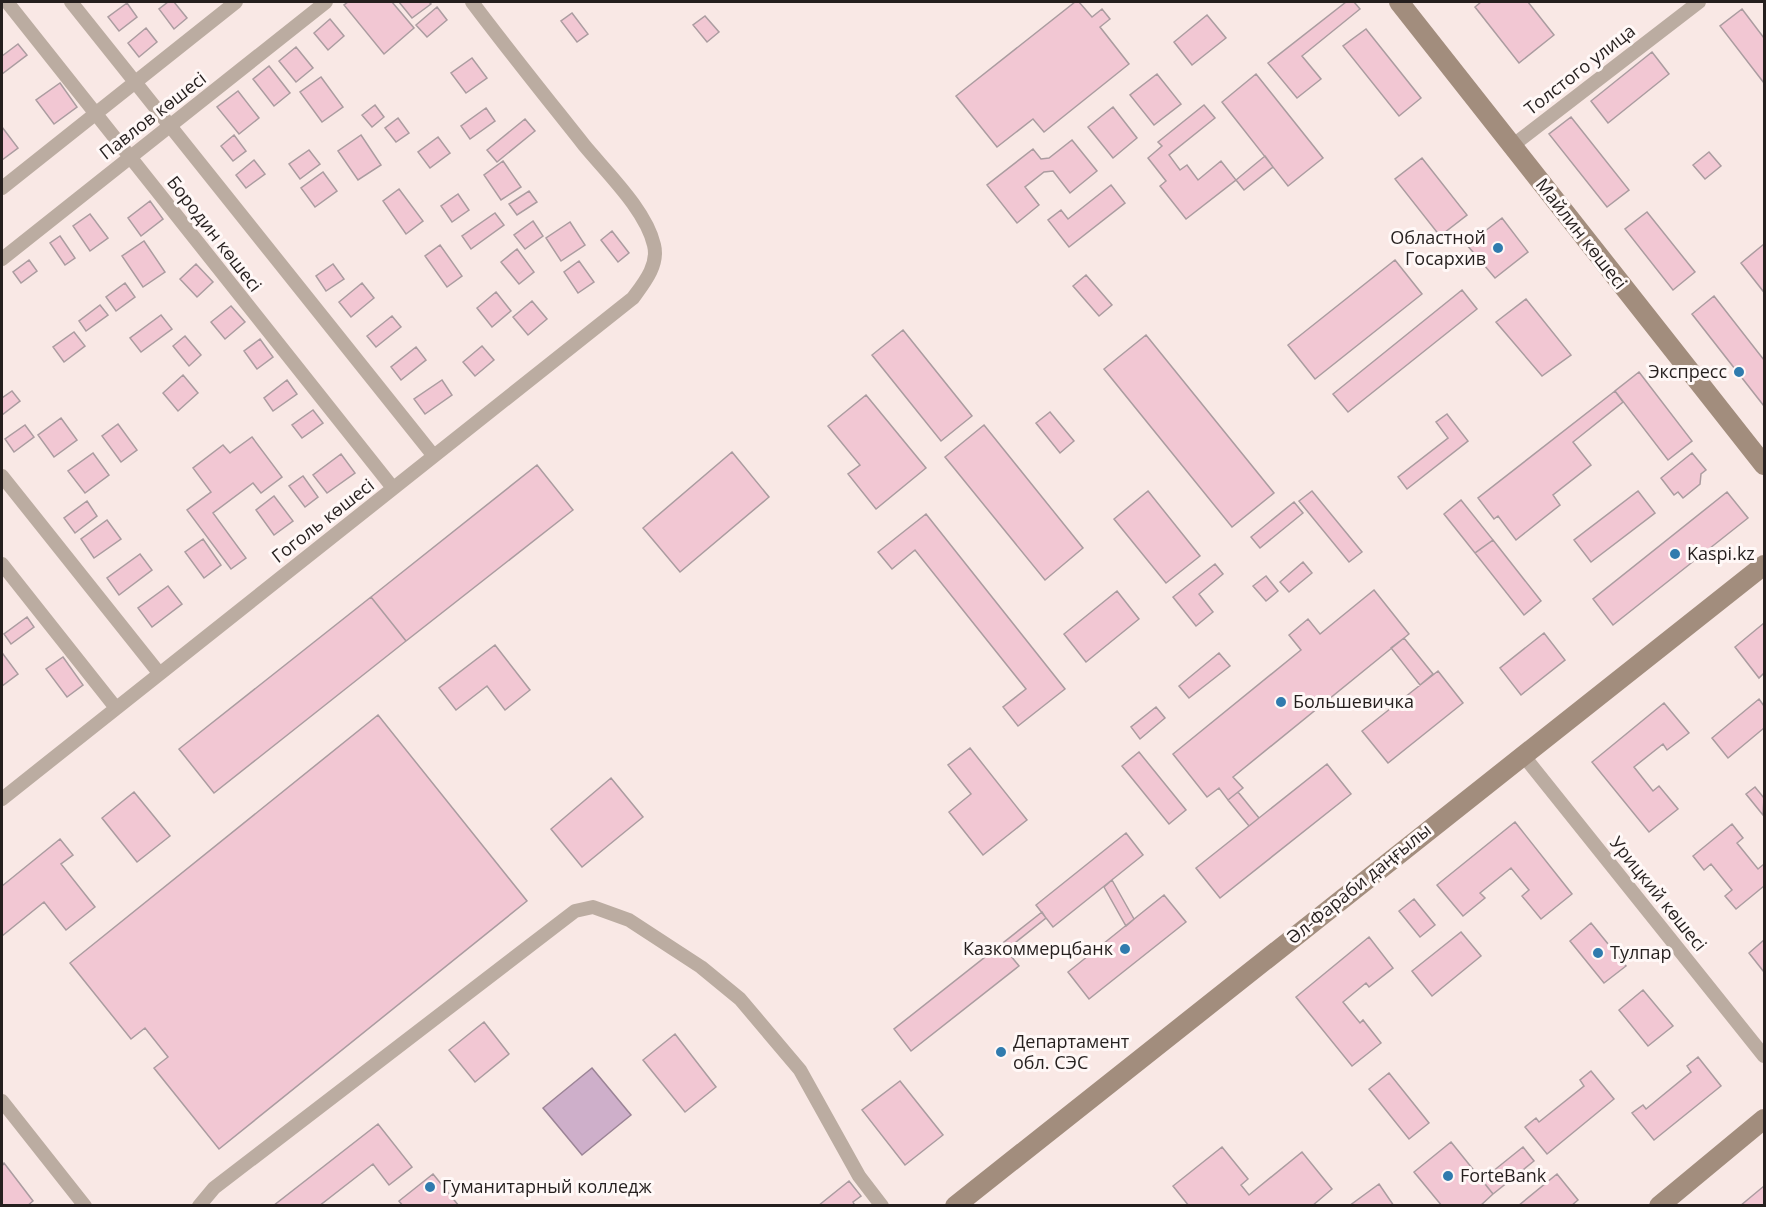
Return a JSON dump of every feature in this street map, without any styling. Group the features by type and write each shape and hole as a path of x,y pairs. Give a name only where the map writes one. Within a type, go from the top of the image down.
{"main road":[{"name":"Майлин көшесі","path":"1398,2 1764,465"},
{"name":"Әл-Фараби даңғылы","path":"955,1206 1764,565"},
{"path":"1659,1206 1764,1119"}],"street":[{"name":"Бородин көшесі","path":"8,2 393,488"},
{"name":"Бородин көшесі","path":"70,2 433,455"},
{"name":"Павлов көшесі","path":"2,188 236,2"},
{"name":"Павлов көшесі","path":"2,258 326,2"},
{"name":"Гоголь көшесі","path":"2,799 633,298 646,281 655,261 655,247 641,216 472,2"},
{"name":"Толстого улица","path":"1512,146 1699,2"},
{"path":"2,476 159,673"},
{"path":"2,564 116,708"},
{"name":"Урицкий көшесі","path":"1523,755 1764,1056"},
{"path":"199,1206 214,1188 575,911 593,907 629,920 660,939 701,967 740,999 801,1070 859,1176 882,1206"},
{"path":"2,1101 85,1206"}],"shaded area":[{"path":"592,1068 631,1115 582,1155 543,1108"}],"building":[{"path":"168,2 174,2 187,18 174,29 159,9"},
{"path":"348,2 392,2 414,28 384,54 344,5"},
{"path":"399,2 429,2 431,4 412,18"},
{"path":"1075,2 1079,2 1092,17 1102,9 1110,19 1100,27 1129,64 1044,132 1033,119 997,147 956,96"},
{"path":"1346,2 1354,2 1360,9 1302,56 1321,79 1297,98 1268,63"},
{"path":"1481,2 1528,2 1554,35 1519,63 1475,7"},
{"path":"127,3 137,17 119,31 108,17"},
{"path":"437,7 447,20 427,37 416,25"},
{"path":"1742,9 1764,38 1764,83 1720,26"},
{"path":"572,13 588,34 577,42 561,21"},
{"path":"1207,15 1226,38 1192,65 1174,42"},
{"path":"705,16 719,32 707,42 693,25"},
{"path":"330,19 344,36 328,50 314,33"},
{"path":"146,28 157,42 139,57 128,43"},
{"path":"1366,29 1421,98 1399,116 1343,46"},
{"path":"18,44 27,55 2,74 2,56"},
{"path":"296,47 313,68 296,82 279,61"},
{"path":"1652,52 1669,74 1608,123 1591,101"},
{"path":"472,58 487,78 466,93 451,73"},
{"path":"269,66 290,93 274,106 253,79"},
{"path":"1157,74 1181,104 1154,125 1130,95"},
{"path":"1256,74 1323,158 1288,186 1222,102"},
{"path":"321,77 343,107 322,122 300,92"},
{"path":"60,83 77,107 54,124 36,100"},
{"path":"238,91 259,118 239,134 217,107"},
{"path":"375,105 384,117 372,127 362,115"},
{"path":"1204,105 1215,118 1169,155 1180,170 1187,165 1198,180 1221,161 1236,180 1186,219 1160,186 1166,181 1148,158 1162,146 1158,142"},
{"path":"1113,107 1137,138 1113,158 1088,127"},
{"path":"486,108 495,121 470,139 461,126"},
{"path":"1571,117 1629,190 1607,207 1549,134"},
{"path":"398,118 409,133 396,142 385,128"},
{"path":"525,119 535,131 497,162 487,150"},
{"path":"2,127 18,148 2,160"},
{"path":"234,135 246,151 233,161 221,146"},
{"path":"361,135 381,165 358,180 338,151"},
{"path":"438,137 450,153 430,168 418,152"},
{"path":"1072,140 1097,171 1070,193 1053,171 1044,172 1025,187 1039,205 1017,223 987,185 1033,149 1041,159 1049,158"},
{"path":"309,150 320,164 300,179 289,164"},
{"path":"1709,152 1721,166 1705,179 1693,165"},
{"path":"1265,156 1273,167 1244,190 1236,180"},
{"path":"1422,158 1467,215 1440,236 1395,179"},
{"path":"254,160 265,174 246,188 236,175"},
{"path":"503,161 521,187 501,200 484,175"},
{"path":"323,172 337,191 315,207 301,188"},
{"path":"1111,185 1125,203 1069,247 1048,220 1061,210 1068,219"},
{"path":"399,189 423,221 406,234 383,201"},
{"path":"529,191 537,202 517,215 509,204"},
{"path":"458,194 469,210 452,222 441,206"},
{"path":"150,201 163,219 141,236 128,218"},
{"path":"1647,212 1695,272 1673,290 1625,229"},
{"path":"495,213 504,225 471,249 462,236"},
{"path":"90,214 108,238 90,251 73,226"},
{"name":"Областной Госархив","path":"1502,218 1528,252 1495,278 1467,245"},
{"path":"533,221 543,236 525,249 514,235"},
{"path":"570,222 585,245 561,261 546,238"},
{"path":"612,231 629,253 618,262 601,240"},
{"path":"60,236 75,258 65,265 50,243"},
{"path":"144,241 165,272 143,287 122,256"},
{"path":"1764,244 1764,289 1763,291 1741,263"},
{"path":"440,245 462,276 447,287 425,256"},
{"path":"517,249 534,272 519,284 501,262"},
{"path":"29,260 37,271 21,283 13,272"},
{"path":"1395,260 1422,294 1315,379 1288,345"},
{"path":"579,261 594,282 578,293 564,272"},
{"path":"196,264 213,282 197,297 180,279"},
{"path":"333,264 344,279 326,291 316,276"},
{"path":"1086,275 1112,305 1099,316 1073,286"},
{"path":"125,283 135,297 116,311 106,297"},
{"path":"362,283 374,298 351,317 339,302"},
{"path":"1462,290 1477,309 1348,412 1333,394"},
{"path":"496,292 511,311 492,327 477,308"},
{"path":"1714,296 1764,360 1764,406 1692,314"},
{"path":"1526,299 1571,355 1542,376 1496,322"},
{"path":"532,301 547,319 528,335 513,317"},
{"path":"100,305 108,315 86,331 79,321"},
{"path":"231,306 245,322 225,339 211,322"},
{"path":"161,315 172,329 141,352 130,338"},
{"path":"392,316 401,327 376,347 367,336"},
{"path":"903,330 972,416 941,441 872,355"},
{"path":"74,332 85,346 64,362 53,347"},
{"path":"1146,335 1274,493 1232,527 1104,369"},
{"path":"185,336 201,355 189,366 173,346"},
{"path":"260,339 273,357 257,369 244,351"},
{"path":"482,346 494,360 475,376 463,362"},
{"path":"416,347 426,360 401,380 391,367"},
{"path":"1639,372 1692,441 1668,460 1615,391"},
{"path":"183,375 198,393 178,411 163,393"},
{"path":"287,380 297,394 273,411 264,398"},
{"path":"442,380 452,395 425,414 414,399"},
{"path":"12,391 20,401 2,415 2,398"},
{"path":"1615,391 1623,402 1573,442 1591,465 1553,495 1560,505 1516,540 1498,516 1494,519 1478,498"},
{"path":"866,395 926,468 876,509 848,474 860,465 828,426"},
{"path":"313,410 323,423 302,438 292,425"},
{"path":"1050,412 1074,441 1060,453 1036,423"},
{"path":"1447,414 1468,441 1407,489 1398,477 1448,438 1436,422"},
{"path":"61,418 77,440 54,457 38,435"},
{"path":"118,424 137,450 121,462 102,436"},
{"path":"25,425 34,437 14,452 5,439"},
{"path":"984,425 1083,548 1045,580 945,457"},
{"path":"252,437 282,477 261,493 253,483 213,513 246,558 231,569 187,510 211,492 193,468 223,445 230,453"},
{"path":"732,452 769,497 680,572 643,528"},
{"path":"93,453 109,475 85,493 68,471"},
{"path":"1692,453 1706,470 1701,474 1700,484 1683,498 1678,492 1674,495 1661,478"},
{"path":"341,454 355,473 327,493 313,475"},
{"path":"537,465 573,510 406,641 371,597"},
{"path":"303,476 318,497 305,507 289,486"},
{"path":"1148,491 1200,556 1166,583 1114,519"},
{"path":"1312,491 1362,552 1349,562 1299,501"},
{"path":"1638,491 1655,513 1591,562 1574,540"},
{"path":"1727,492 1748,518 1613,625 1593,599"},
{"path":"274,496 293,521 274,535 256,510"},
{"path":"1461,500 1493,540 1475,553 1444,514"},
{"path":"87,501 97,516 75,533 64,518"},
{"path":"1294,502 1303,513 1260,548 1251,537"},
{"path":"926,514 1065,689 1018,726 1003,707 1026,689 915,550 892,569 878,552"},
{"path":"107,520 121,539 94,558 81,539"},
{"path":"203,539 221,565 204,578 185,552"},
{"path":"1493,540 1541,601 1524,615 1475,553"},
{"path":"140,554 152,570 119,595 107,578"},
{"path":"1303,562 1312,573 1289,592 1280,582"},
{"path":"1215,564 1223,574 1199,594 1213,612 1196,626 1173,597"},
{"path":"1266,576 1278,591 1266,601 1253,586"},
{"path":"168,586 182,604 152,627 138,608"},
{"name":"Большевичка","path":"1374,590 1409,634 1233,777 1243,788 1228,800 1219,788 1207,797 1173,754 1301,650 1289,635 1308,619 1320,634"},
{"path":"1117,591 1139,619 1086,662 1064,634"},
{"path":"371,597 406,641 214,793 179,749"},
{"path":"27,617 34,627 11,644 4,634"},
{"path":"1764,623 1764,673 1759,678 1735,647"},
{"path":"1544,633 1565,660 1521,695 1500,668"},
{"path":"1404,638 1433,674 1420,685 1391,648"},
{"path":"495,645 530,690 505,710 487,686 456,710 439,688"},
{"path":"1219,653 1230,666 1189,698 1179,686"},
{"path":"2,655 18,674 2,686"},
{"path":"63,657 83,685 67,697 46,669"},
{"path":"1438,671 1463,703 1388,763 1362,731"},
{"path":"1759,699 1764,706 1764,728 1728,758 1712,738"},
{"path":"1664,703 1689,733 1667,750 1663,744 1634,767 1653,791 1659,786 1678,809 1649,832 1592,762"},
{"path":"1156,707 1165,718 1140,739 1131,727"},
{"path":"378,715 527,901 219,1149 154,1068 168,1057 145,1028 131,1039 70,963"},
{"path":"970,748 1027,820 983,855 949,812 971,794 948,765"},
{"path":"1139,752 1186,810 1169,824 1122,766"},
{"path":"1327,764 1351,794 1220,898 1196,868"},
{"path":"611,778 643,817 582,867 551,829"},
{"path":"1755,787 1764,798 1763,815 1746,794"},
{"path":"134,792 170,836 137,862 102,818"},
{"path":"1238,792 1259,818 1249,826 1228,800"},
{"path":"1515,822 1572,894 1541,919 1522,896 1529,890 1511,868 1480,893 1485,898 1463,916 1437,885"},
{"path":"1732,824 1743,838 1737,843 1758,869 1764,864 1764,886 1736,909 1725,896 1732,890 1711,864 1704,870 1693,856"},
{"path":"1126,833 1143,855 1053,927 1036,905"},
{"path":"60,839 73,855 61,864 95,907 66,930 44,902 2,936 2,886"},
{"path":"1112,880 1134,919 1126,926 1104,887"},
{"name":"Казкоммерцбанк","path":"1164,895 1186,922 1089,999 1068,972"},
{"path":"1414,899 1435,925 1420,937 1399,911"},
{"path":"1042,912 1046,918 1006,950 1019,966 911,1051 894,1029"},
{"name":"Тулпар","path":"1591,923 1626,966 1604,983 1570,941"},
{"path":"1461,932 1481,956 1432,996 1412,971"},
{"path":"1369,937 1393,968 1369,987 1366,983 1343,1002 1360,1023 1363,1020 1381,1043 1352,1066 1296,997"},
{"path":"1764,940 1764,972 1749,953"},
{"path":"1643,990 1673,1026 1648,1046 1619,1010"},
{"path":"484,1022 509,1054 475,1082 449,1050"},
{"path":"675,1034 716,1087 685,1112 643,1060"},
{"path":"1698,1057 1721,1086 1654,1140 1632,1113 1643,1105 1646,1109 1691,1072 1687,1066"},
{"path":"1591,1071 1614,1099 1547,1154 1525,1127 1536,1118 1539,1122 1584,1086 1580,1080"},
{"path":"1389,1073 1429,1123 1409,1139 1369,1089"},
{"path":"900,1081 943,1135 905,1165 862,1110"},
{"path":"378,1124 412,1167 389,1185 373,1164 319,1206 273,1206"},
{"name":"ForteBank","path":"1451,1142 1493,1194 1480,1206 1442,1206 1414,1172"},
{"path":"1222,1147 1248,1179 1241,1185 1249,1195 1302,1152 1332,1189 1312,1206 1189,1206 1173,1186"},
{"path":"1523,1147 1534,1161 1493,1194 1482,1180"},
{"path":"4,1163 33,1201 27,1206 2,1206 2,1166"},
{"name":"Гуманитарный колледж","path":"433,1174 459,1206 403,1206 399,1201"},
{"path":"1557,1174 1578,1200 1571,1206 1518,1206"},
{"path":"849,1181 861,1196 853,1202 855,1206 818,1206"},
{"path":"1379,1184 1394,1206 1349,1206"},
{"path":"1764,1186 1764,1206 1740,1206"}],"place":[{"name":"Областной Госархив","path":"1498,248"},
{"name":"Экспресс","path":"1739,372"},
{"name":"Kaspi.kz","path":"1675,554"},
{"name":"Большевичка","path":"1281,702"},
{"name":"Казкоммерцбанк","path":"1125,949"},
{"name":"Тулпар","path":"1598,953"},
{"name":"Департамент обл. СЭС","path":"1001,1052"},
{"name":"ForteBank","path":"1448,1176"},
{"name":"Гуманитарный колледж","path":"430,1187"}]}
